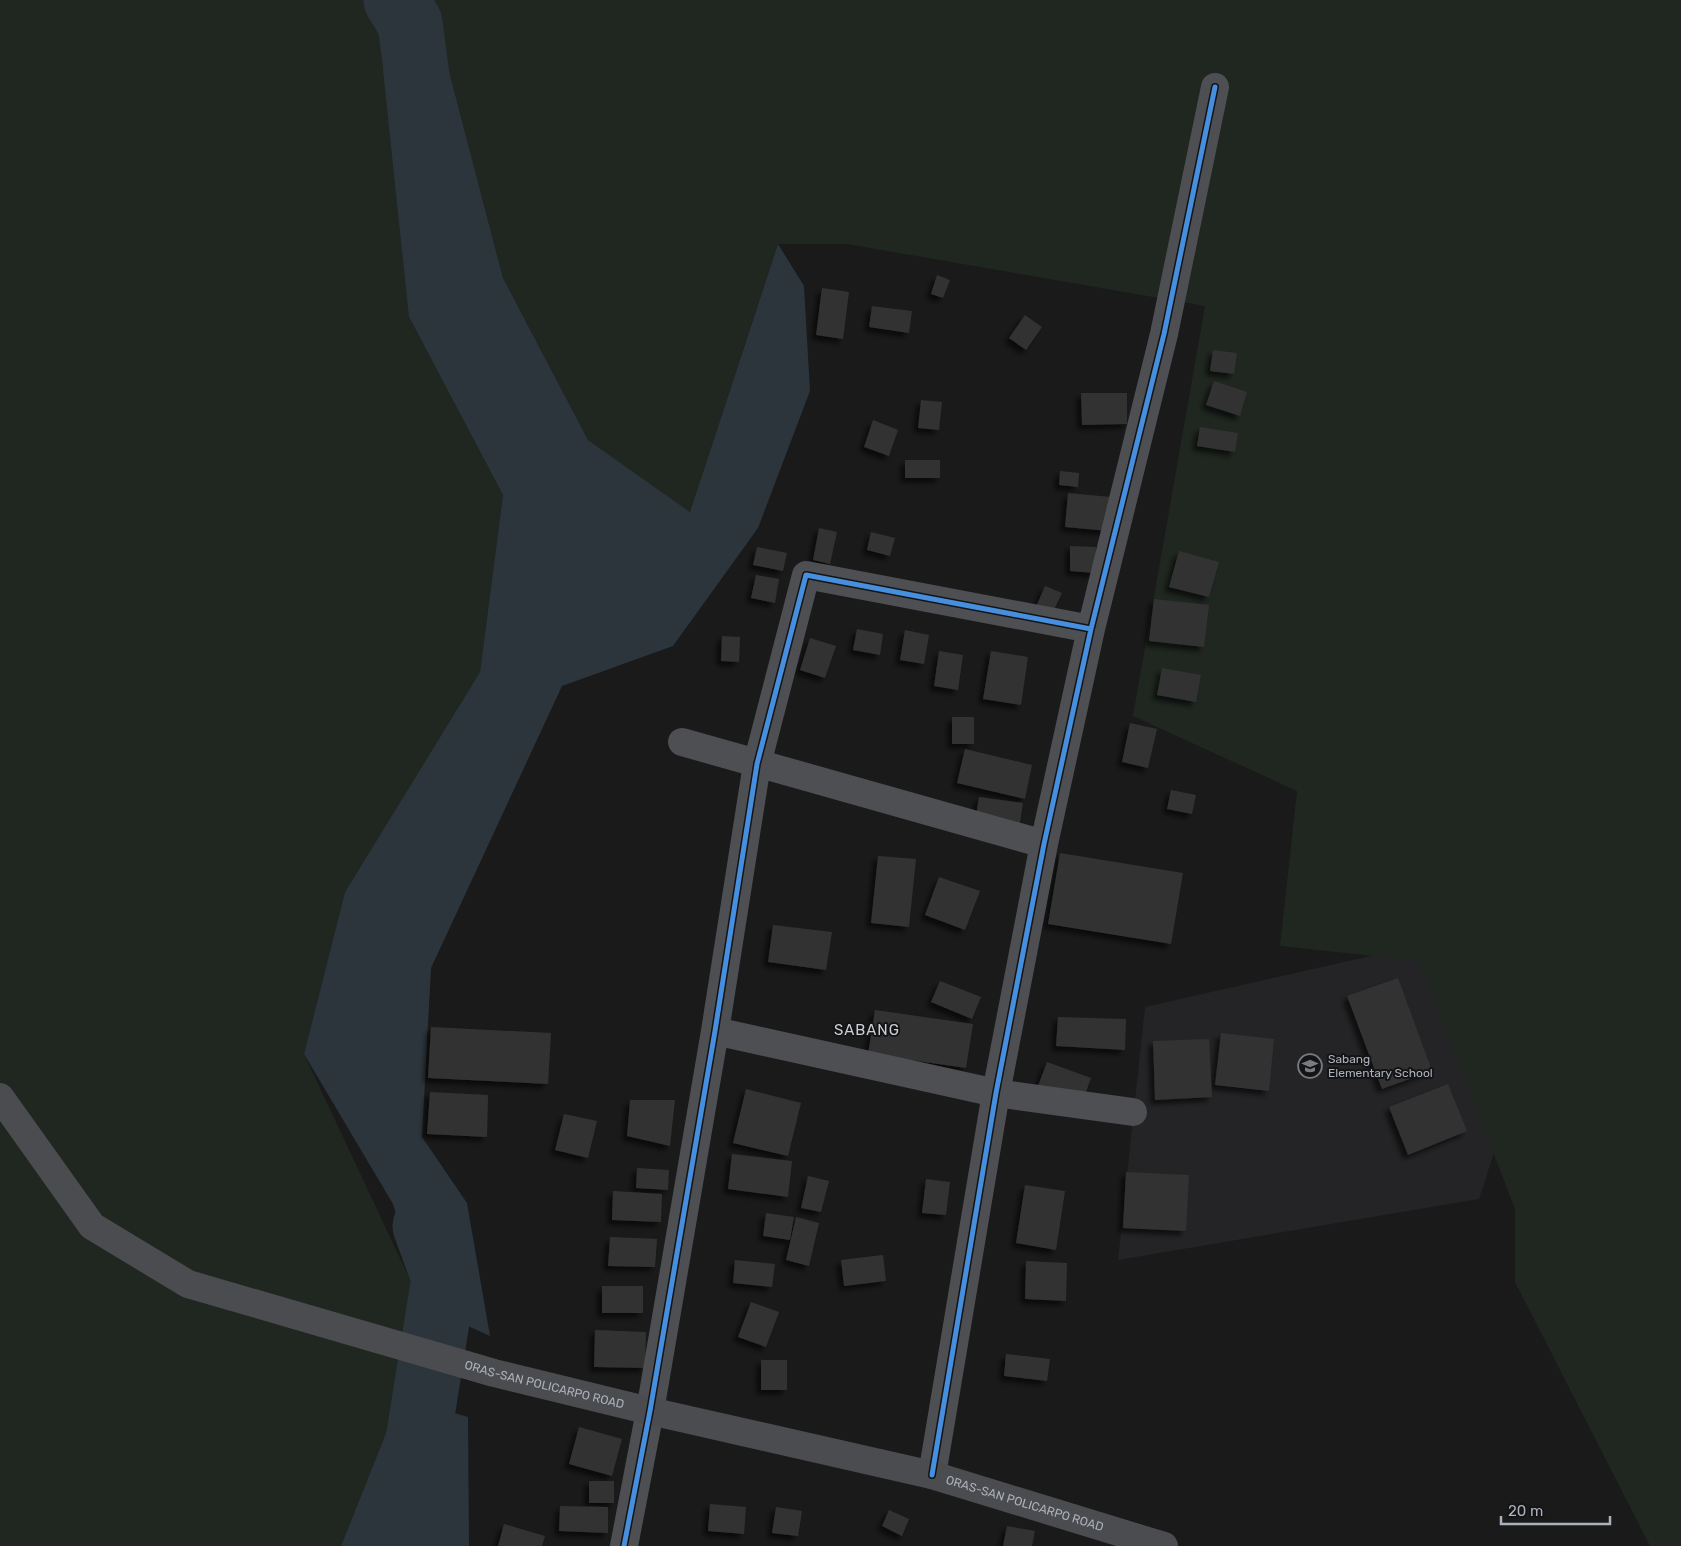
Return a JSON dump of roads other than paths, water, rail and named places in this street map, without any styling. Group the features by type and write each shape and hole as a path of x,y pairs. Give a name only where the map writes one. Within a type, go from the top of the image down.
{"main road":[{"name":"ORAS-SAN POLICARPO ROAD","path":"0,1097 92,1226 188,1284 383,1342 494,1372 650,1411 932,1475 1164,1546"}],"street":[{"path":"932,1475 996,1093 1044,844 1091,629 1164,334 1215,87"},
{"path":"624,1546 650,1411 715,1031 757,764 806,575 1091,629"},
{"path":"682,742 1044,844"},
{"path":"715,1031 996,1093 1133,1112"}],"waterway":[{"path":"396,0 410,23 425,136"},
{"path":"401,1546 444,1278 425,1226"}],"place":[{"name":"Sabang Elementary School","path":"1310,1066"}],"district":[{"name":"SABANG","path":"867,1030"}]}
